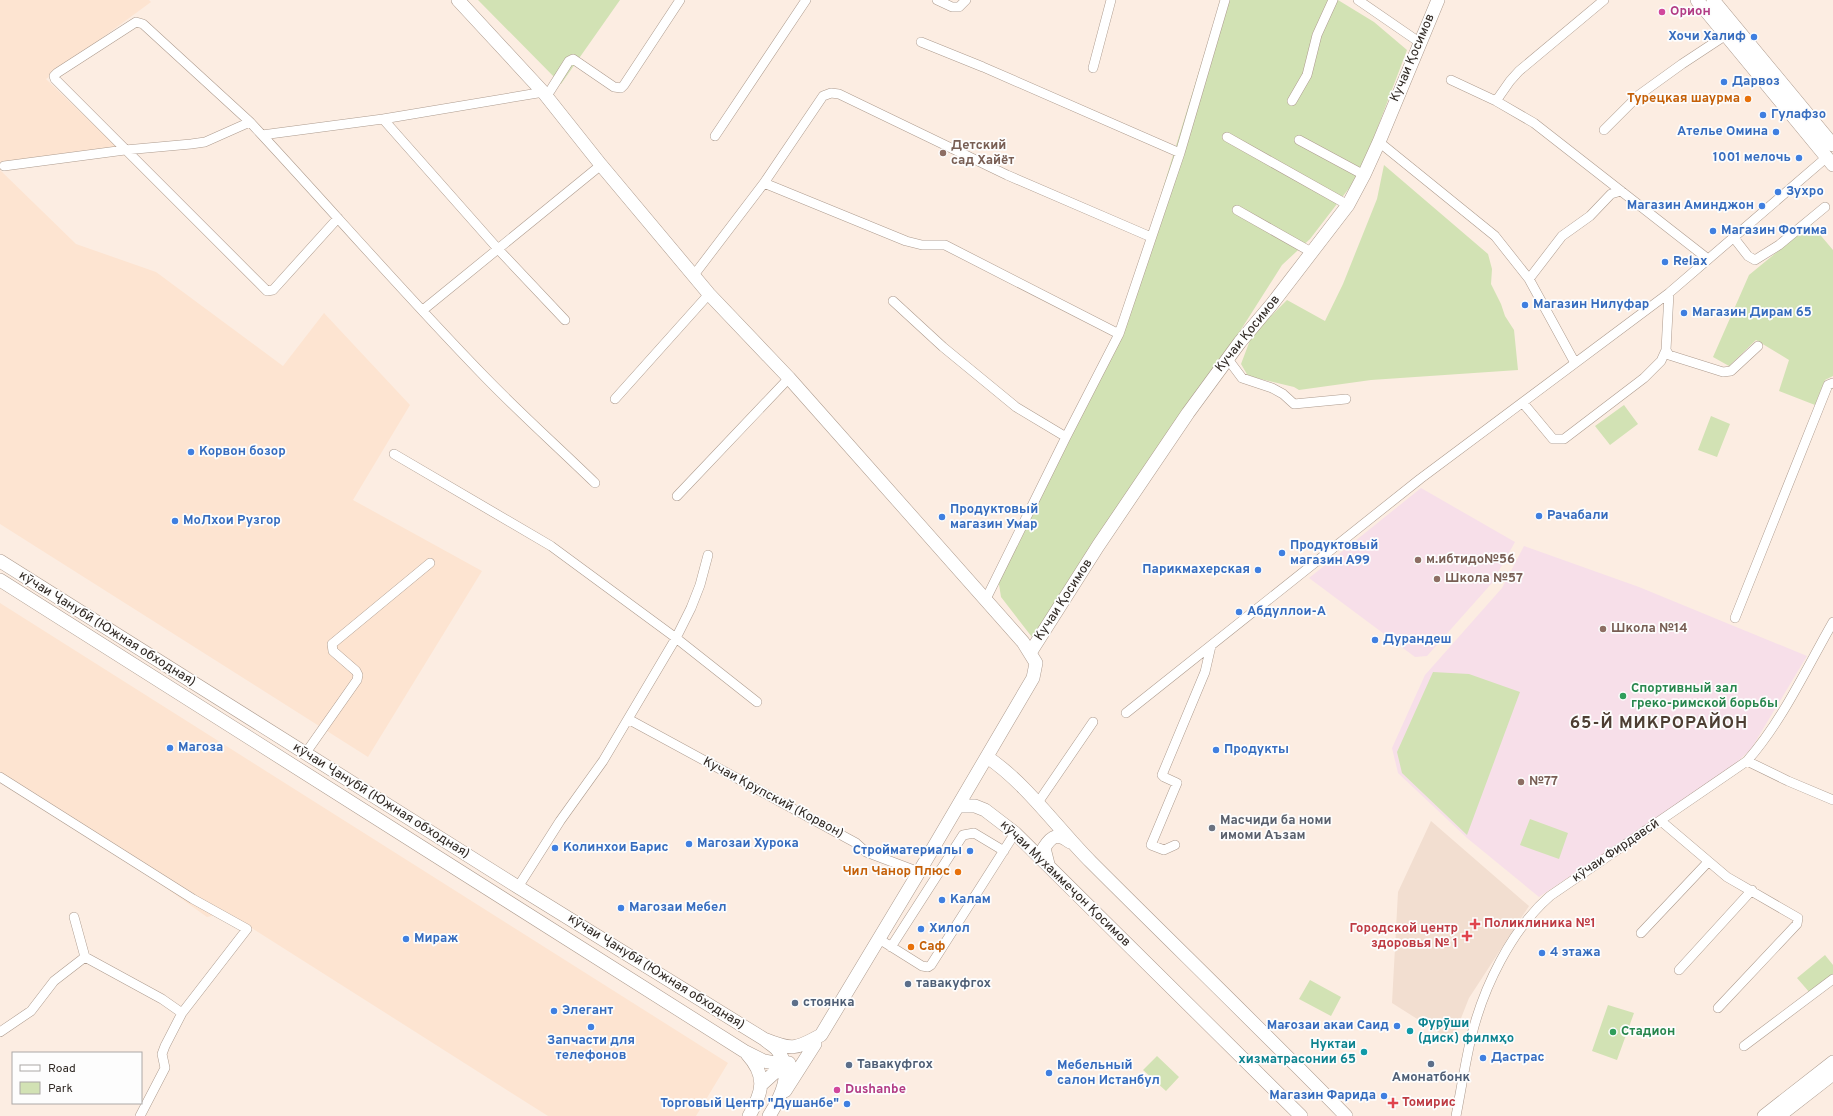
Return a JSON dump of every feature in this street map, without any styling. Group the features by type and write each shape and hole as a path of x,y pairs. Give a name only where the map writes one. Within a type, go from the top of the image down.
{"street":[{"path":"458,0 543,92 602,166 709,294 789,378 985,602 1023,642 1036,663 1033,678 959,806 818,1039 769,1116"},
{"path":"262,135 383,119 550,91 569,62 573,59 614,86 621,88 624,86 680,0"},
{"path":"715,136 806,0"},
{"path":"937,0 952,7 959,7 966,0"},
{"path":"1093,68 1111,0"},
{"path":"985,602 1066,437 1119,334 1180,154 1225,0"},
{"path":"1292,101 1307,75 1317,35 1333,0"},
{"path":"1358,0 1419,42"},
{"name":"Кучаи Қосимов","path":"1030,653 1098,546 1188,413 1228,358 1313,253 1348,205 1379,142 1419,42 1438,0"},
{"path":"1496,101 1519,71 1604,0"},
{"path":"1126,713 1420,479 1669,293 1708,259 1830,161 1696,0"},
{"path":"1713,0 1833,144"},
{"path":"338,218 273,290 267,291 55,80 54,76 136,22 143,24 250,122 487,379 595,483"},
{"path":"1604,130 1639,95 1726,35"},
{"path":"921,42 983,67 1180,154"},
{"path":"1451,80 1496,101 1534,123 1708,259"},
{"path":"694,275 764,183 824,96 831,93 839,94 1007,175 1151,237"},
{"path":"383,119 498,249 564,320"},
{"path":"4,166 125,150 205,142 250,122"},
{"path":"1227,138 1348,205"},
{"path":"1298,140 1364,175"},
{"path":"1379,142 1495,236 1529,279 1575,364"},
{"path":"423,310 602,166"},
{"path":"764,183 906,241 922,245 945,245 1119,334"},
{"path":"1529,279 1562,236 1590,216 1611,194 1621,191"},
{"path":"1734,238 1748,256 1755,260 1779,245 1825,207"},
{"path":"1237,210 1313,253"},
{"path":"1523,402 1553,439 1564,439 1644,378 1661,361 1666,350 1669,293"},
{"path":"615,399 709,294"},
{"path":"893,301 943,346 1016,407 1066,437"},
{"path":"1666,350 1669,355 1723,372 1731,371 1758,346"},
{"path":"1228,358 1242,378 1272,388 1283,394 1294,404 1346,399"},
{"path":"677,496 789,378"},
{"path":"1735,618 1828,386 1833,383"},
{"path":"394,454 551,546 676,638 757,702"},
{"path":"518,887 560,821 603,761 676,638 693,602 708,555"},
{"name":"кӯчаи Ҷанубӣ (Южная обходная)","path":"0,561 305,754 764,1039"},
{"path":"305,754 357,680 358,675 356,671 333,651 332,644 430,563"},
{"name":"кӯчаи Ҷанубӣ (Южная обходная)","path":"0,580 744,1051"},
{"name":"кӯчаи Фирдавсӣ","path":"1456,1116 1472,1037 1483,1002 1504,954 1528,918 1550,896 1747,761 1759,747 1784,710 1833,622"},
{"path":"1175,845 1164,850 1151,845 1177,783 1162,775 1205,672 1211,646"},
{"name":"Кучаи Крупский (Корвон)","path":"628,719 856,843 866,852 920,872"},
{"path":"1037,804 1092,722"},
{"path":"987,758 1020,785 1072,843 1346,1116"},
{"path":"1747,761 1833,800"},
{"path":"0,777 193,899 247,929 182,1013 162,1054 164,1068 140,1116"},
{"name":"кӯчаи Мухаммеҷон Қосимов","path":"959,806 975,806 985,810 1015,833 1301,1116"},
{"path":"1661,821 1726,877 1752,890 1795,916 1798,921 1797,924 1718,1008"},
{"path":"891,947 963,835 974,833 1004,851"},
{"path":"879,939 922,966 928,967 931,965 1015,833"},
{"path":"1048,864 1044,848 1049,840 1055,836 1064,838 1072,843"},
{"path":"1641,933 1708,862"},
{"path":"1680,970 1752,890"},
{"path":"74,917 85,957 156,996 182,1013"},
{"path":"0,1032 31,1011 54,981 85,957"},
{"path":"1744,1046 1833,979"},
{"path":"764,1039 786,1048 800,1047 818,1039"},
{"path":"764,1039 778,1051 785,1065 785,1083 778,1102"},
{"path":"762,1084 785,1065 799,1057 818,1039"},
{"path":"744,1051 764,1060 785,1065"},
{"path":"744,1051 755,1063 762,1084 759,1100 749,1116"},
{"path":"1764,1116 1833,1062"},
{"path":"1779,1116 1833,1074"}],"shaded area":[{"path":"0,0 149,0 151,2 46,79 117,147 0,162"},
{"name":"Корвон бозор","path":"0,170 76,244 156,272 283,366 324,313 410,405 353,500 482,571 368,757 0,524"},
{"name":"м.ибтидо№56","path":"1421,488 1515,542 1492,583 1427,656 1415,657 1309,578"},
{"path":"1524,546 1639,587 1807,656 1751,749 1729,770 1539,897 1467,838 1398,773 1392,748 1425,675 1502,588"},
{"path":"0,603 728,1063 696,1116 548,1116 228,913 207,917 134,865 0,776"},
{"path":"1431,821 1529,906 1469,998 1452,1041 1392,1003 1398,892"}],"green space":[{"path":"478,0 620,0 561,84"},
{"path":"1221,0 1338,0 1374,22 1407,50 1360,174 1310,239 1282,265 1188,413 1035,641 1001,597 998,578 1117,337"},
{"path":"1384,165 1488,254 1492,269 1491,284 1505,316 1514,330 1518,370 1371,380 1299,390 1294,387 1248,376 1241,364 1252,335 1287,300 1325,321 1343,284 1377,199"},
{"path":"1811,224 1833,250 1833,376 1825,380 1815,405 1779,391 1789,360 1756,340 1729,366 1713,357 1749,275"},
{"path":"1624,405 1638,424 1610,445 1595,426"},
{"path":"1711,416 1730,424 1717,457 1698,450"},
{"path":"1433,672 1469,674 1520,692 1467,835 1402,773 1397,752"},
{"path":"1530,819 1568,833 1559,859 1520,845"},
{"path":"1825,955 1833,965 1833,974 1810,993 1797,978"},
{"path":"1310,980 1341,997 1331,1016 1299,999"},
{"name":"Стадион","path":"1608,1005 1634,1013 1617,1060 1592,1051"},
{"path":"1157,1056 1179,1077 1166,1091 1143,1070"}],"place":[{"name":"Орион","path":"1662,12"},
{"name":"Хочи Халиф","path":"1754,37"},
{"name":"Дарвоз","path":"1724,82"},
{"name":"Турецкая шаурма","path":"1748,99"},
{"name":"Гулафзо","path":"1763,115"},
{"name":"Ателье Омина","path":"1776,132"},
{"name":"Детский сад Хайёт","path":"943,153"},
{"name":"1001 мелочь","path":"1799,158"},
{"name":"Зухро","path":"1778,192"},
{"name":"Магазин Аминджон","path":"1762,206"},
{"name":"Магазин Фотима","path":"1713,231"},
{"name":"Relax","path":"1665,262"},
{"name":"Магазин Нилуфар","path":"1525,305"},
{"name":"Магазин Дирам 65","path":"1684,313"},
{"name":"Корвон бозор","path":"191,452"},
{"name":"Рачабали","path":"1539,516"},
{"name":"Продуктовый магазин Умар","path":"942,517"},
{"name":"МоЛхои Рузгор","path":"175,521"},
{"name":"Продуктовый магазин А99","path":"1282,553"},
{"name":"м.ибтидо№56","path":"1418,560"},
{"name":"Парикмахерская","path":"1258,570"},
{"name":"Школа №57","path":"1437,579"},
{"name":"Абдуллои-А","path":"1239,612"},
{"name":"Школа №14","path":"1603,629"},
{"name":"Дурандеш","path":"1375,640"},
{"name":"Спортивный зал греко-римской борьбы","path":"1623,696"},
{"name":"Магоза","path":"170,748"},
{"name":"Продукты","path":"1216,750"},
{"name":"№77","path":"1521,782"},
{"name":"Масчиди ба номи имоми Аъзам","path":"1212,828"},
{"name":"Магозаи Хурока","path":"689,844"},
{"name":"Колинхои Барис","path":"555,848"},
{"name":"Стройматериалы","path":"970,851"},
{"name":"Чил Чанор Плюс","path":"958,872"},
{"name":"Калам","path":"942,900"},
{"name":"Магозаи Мебел","path":"621,908"},
{"name":"Поликлиника №1","path":"1475,924"},
{"name":"Хилол","path":"921,929"},
{"name":"Городской центр здоровья № 1","path":"1467,936"},
{"name":"Мираж","path":"406,939"},
{"name":"Саф","path":"911,947"},
{"name":"4 этажа","path":"1542,953"},
{"name":"тавакуфгох","path":"908,984"},
{"name":"стоянка","path":"795,1003"},
{"name":"Элегант","path":"554,1011"},
{"name":"Мағозаи акаи Саид","path":"1397,1026"},
{"name":"Запчасти для телефонов","path":"591,1027"},
{"name":"Фурӯши (диск) филмҳо","path":"1410,1031"},
{"name":"Стадион","path":"1613,1032"},
{"name":"Нуктаи хизматрасонии 65","path":"1364,1052"},
{"name":"Дастрас","path":"1483,1058"},
{"name":"Амонатбонк","path":"1431,1064"},
{"name":"Тавакуфгох","path":"849,1065"},
{"name":"Мебельный салон Истанбул","path":"1049,1073"},
{"name":"Dushanbe","path":"837,1090"},
{"name":"Магазин Фарида","path":"1384,1096"},
{"name":"Томирис","path":"1393,1103"},
{"name":"Торговый Центр \"Душанбе\"","path":"847,1104"}],"district":[{"name":"65-Й МИКРОРАЙОН","path":"1659,724"}]}
